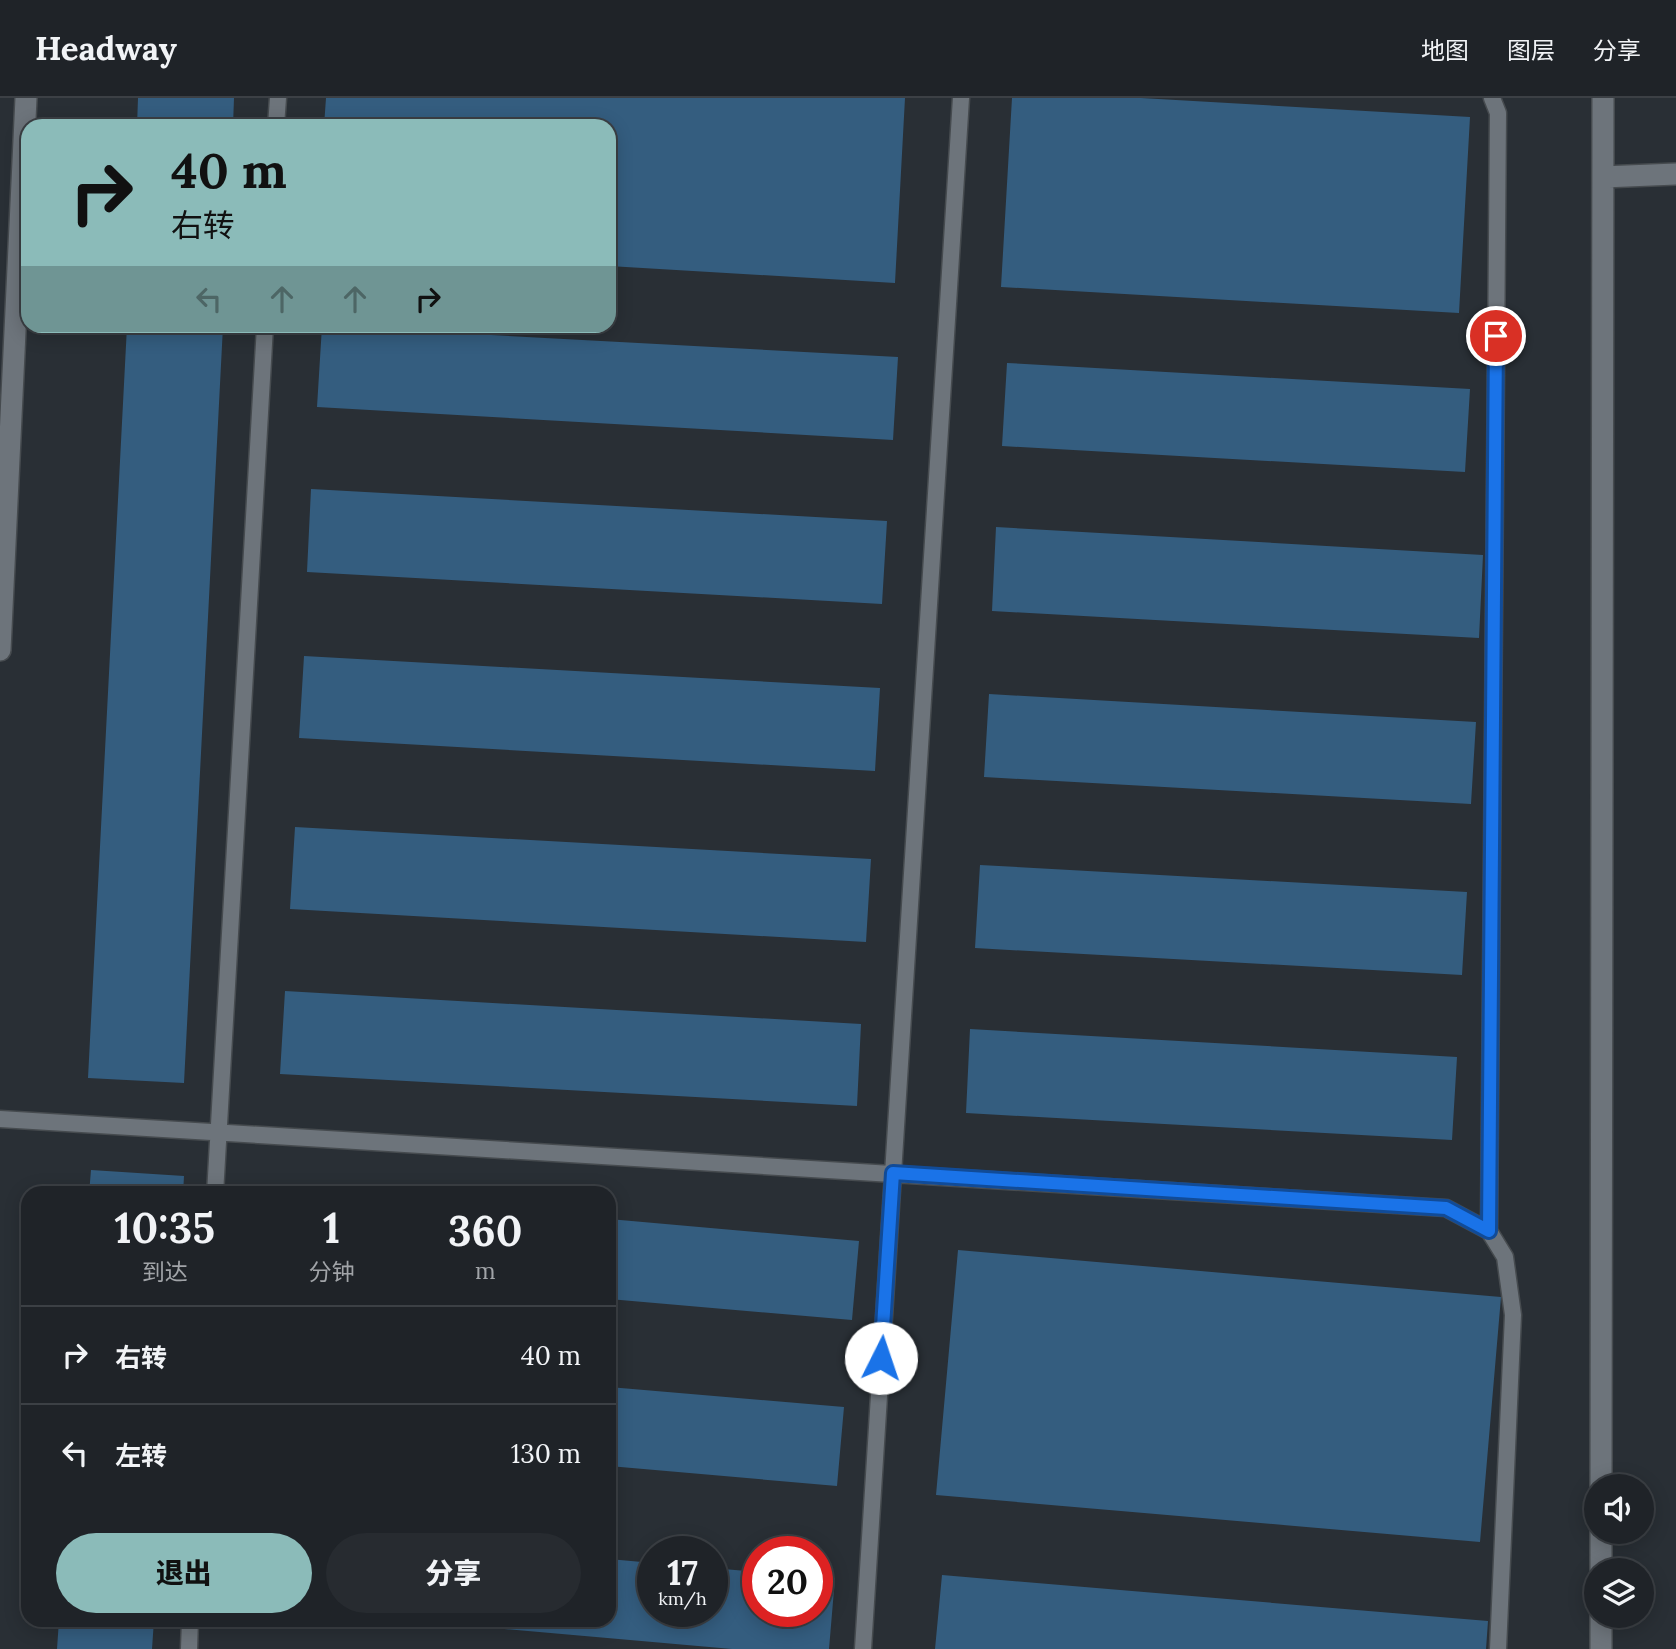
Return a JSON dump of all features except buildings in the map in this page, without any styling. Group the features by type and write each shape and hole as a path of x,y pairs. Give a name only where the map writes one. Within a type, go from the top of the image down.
{"street":[{"path":"25,119 26,98"},
{"path":"1601,1474 1603,98"},
{"path":"1603,177 1676,174"},
{"path":"0,650 21,204"},
{"path":"1601,1628 1601,1649"}],"lane":[{"path":"276,119 278,98"},
{"path":"863,1649 961,98"},
{"path":"1489,1231 1498,113 1492,98"},
{"path":"216,1186 265,333"},
{"path":"0,1119 1446,1208 1489,1231 1505,1256 1513,1315 1498,1649"},
{"path":"189,1649 190,1627"}],"route":[{"path":"881,1358 893,1173 1446,1208 1489,1231 1496,336"}]}
